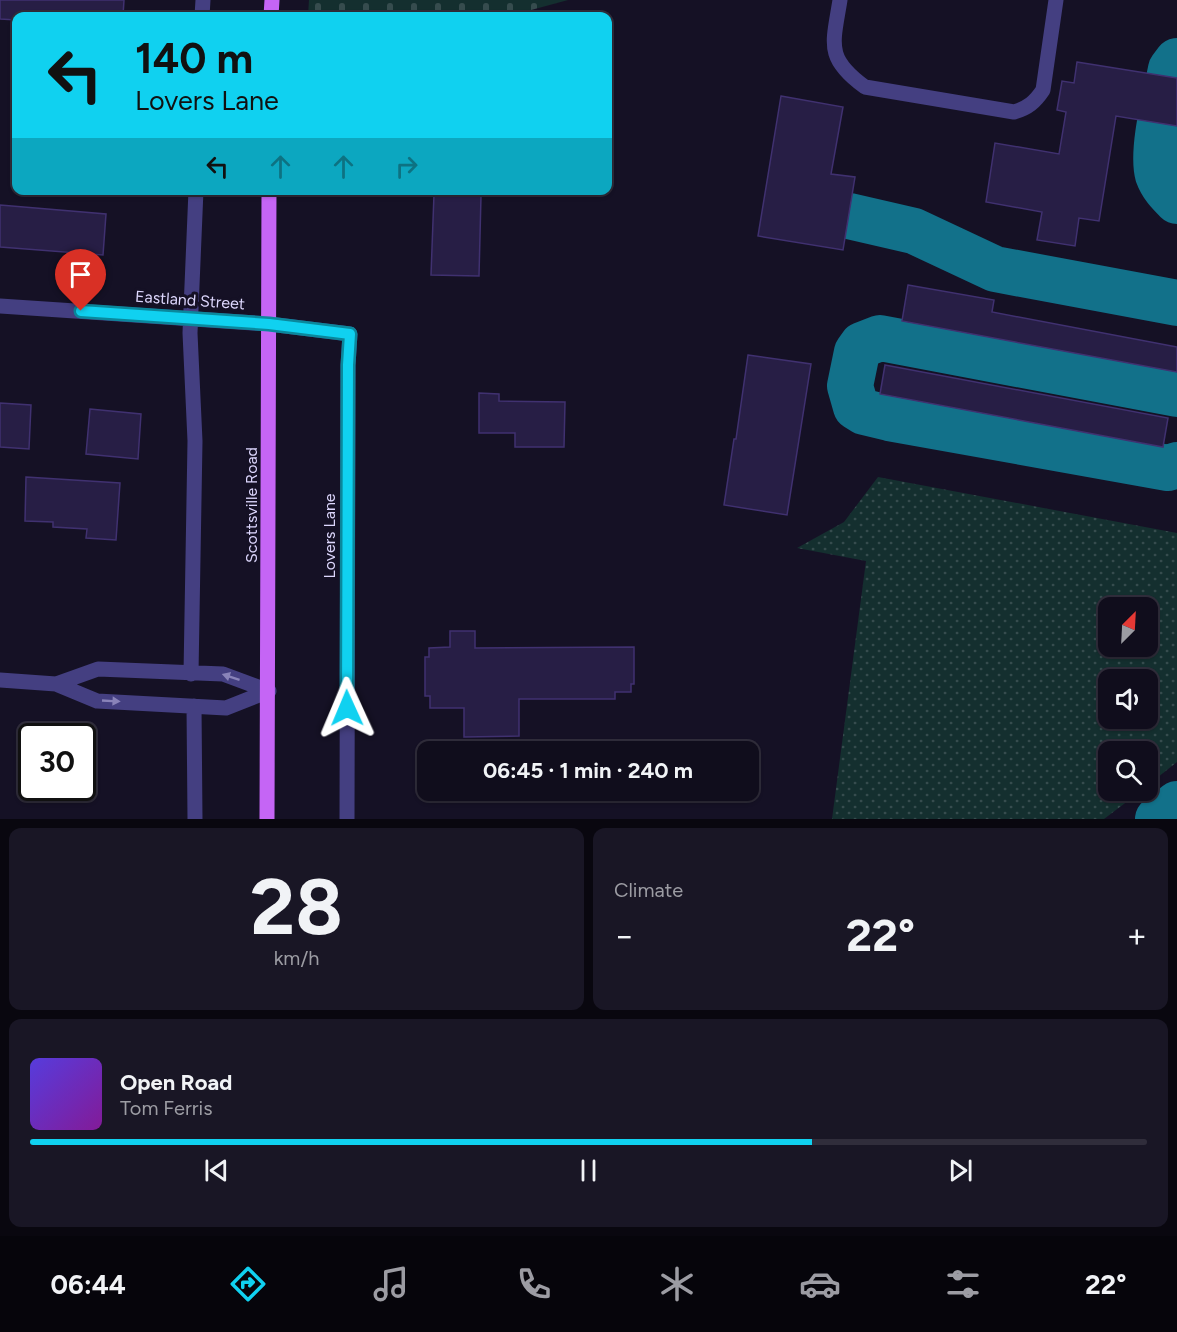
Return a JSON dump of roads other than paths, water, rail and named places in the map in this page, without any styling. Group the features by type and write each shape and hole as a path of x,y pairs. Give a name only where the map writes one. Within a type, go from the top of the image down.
{"main road":[{"name":"Scottsville Road","path":"267,819 269,195"}],"street":[{"path":"840,0 834,40 838,61 849,75 865,87 1014,112 1027,108 1042,90 1056,0"},
{"path":"191,674 195,441 190,361 196,195"},
{"name":"Eastland Street","path":"0,306 269,324"},
{"name":"Lovers Lane","path":"269,324 350,334 348,365 347,819"},
{"path":"56,684 98,669 223,674 269,691"},
{"path":"0,680 56,684 97,700 226,708 269,691"},
{"path":"194,706 195,819"}]}
